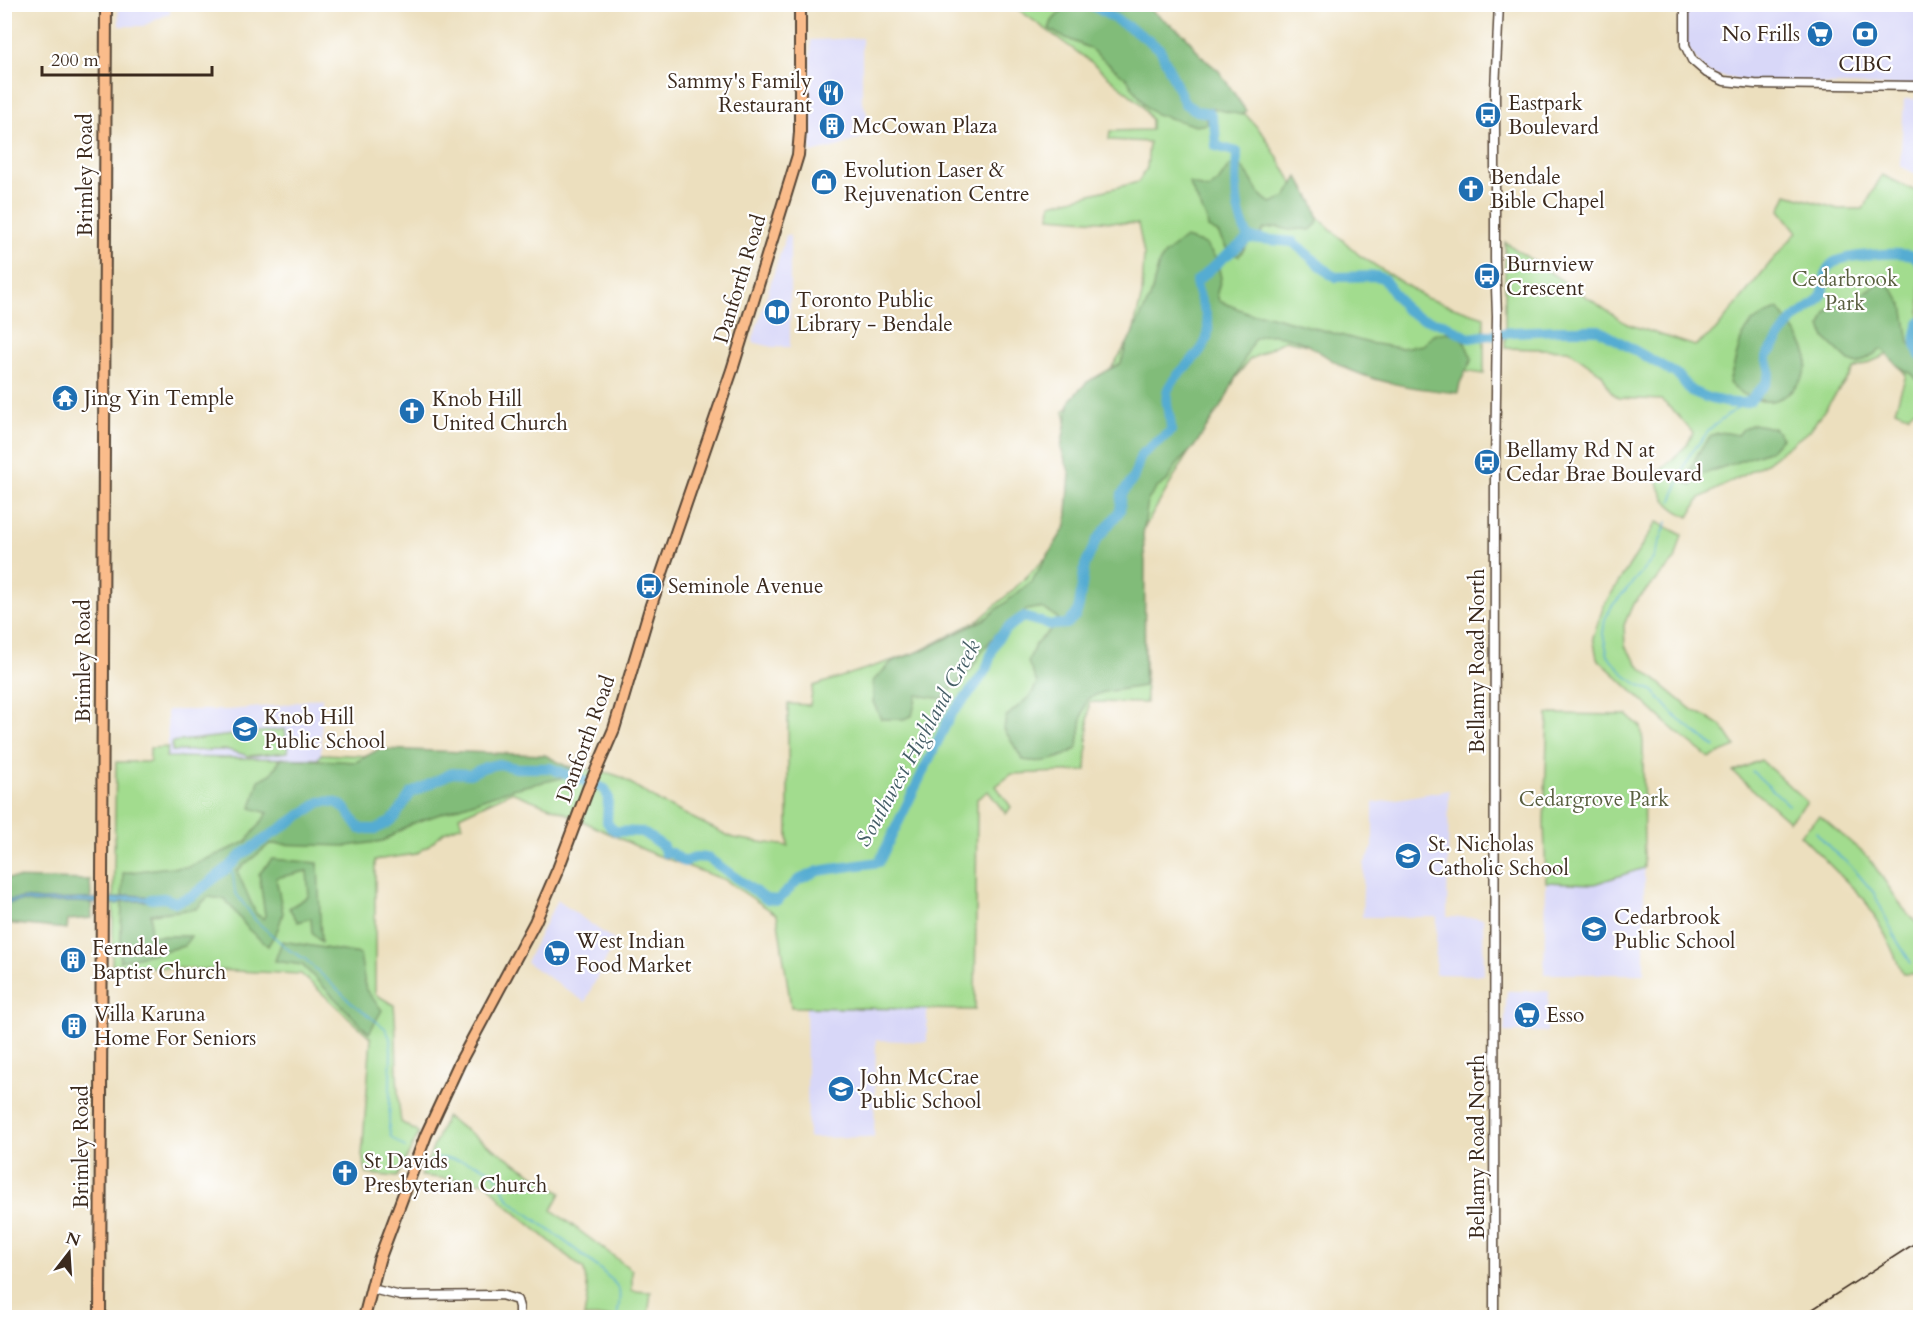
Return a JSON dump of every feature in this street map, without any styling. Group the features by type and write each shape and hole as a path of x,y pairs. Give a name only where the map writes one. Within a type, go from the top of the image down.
{"main road":[{"name":"Brimley Road","path":"100,1317 106,4"},
{"name":"Danforth Road","path":"364,1317 379,1260 426,1135 459,1064 535,922 614,729 651,605 710,436 798,155 800,4"}],"street":[{"name":"Bellamy Road North","path":"1494,1317 1497,350 1495,252 1499,4"},
{"path":"1685,4 1685,45 1692,60 1707,73 1724,81 1755,84 1920,86"},
{"path":"372,1289 401,1296 501,1295 517,1300 519,1317"}],"shaded area":[{"path":"118,5 170,5 170,13 143,26 119,26"},
{"path":"1685,5 1920,5 1920,86 1755,84 1707,73 1685,45"},
{"path":"862,38 862,100 874,133 840,146 811,153 809,105 811,40"},
{"path":"1904,99 1920,99 1920,176 1900,166"},
{"path":"786,235 790,236 790,347 772,347 752,342"},
{"name":"Knob Hill Public School","path":"322,697 319,759 165,757 168,747 167,710 229,710 283,705"},
{"name":"St. Nicholas Catholic School","path":"1449,790 1447,917 1483,918 1484,975 1435,974 1437,917 1362,917 1364,864 1373,847 1373,803"},
{"name":"Cedarbrook Public School","path":"1644,868 1644,974 1544,974 1546,882 1594,884"},
{"path":"557,900 615,941 585,1002 526,962"},
{"path":"1507,991 1549,991 1547,1032 1504,1032"},
{"name":"John McCrae Public School","path":"806,1007 927,1009 927,1042 876,1040 874,1137 808,1138"}],"green space":[{"path":"1012,5 1141,5 1193,56 1264,135 1307,207 1359,255 1426,298 1484,317 1484,374 1409,364 1285,340 1249,360 1184,460 1142,532 1146,703 1089,702 1086,771 1012,774 996,786 1011,807 1006,814 988,791 977,799 975,1010 791,1007 777,915 725,880 651,853 563,812 511,792 459,816 462,825 444,832 416,854 375,860 375,994 394,1005 401,1122 419,1133 397,1177 367,1174 362,1156 371,1038 301,974 112,965 116,762 150,762 150,748 168,747 166,757 318,759 321,754 549,763 621,777 660,802 733,838 788,846 788,704 810,705 813,686 918,652 979,620 1069,535 1078,472 1064,411 1110,370 1132,336 1142,295 1144,254 1138,224 1050,217 1051,204 1138,182 1147,168 1149,142 1109,140 1110,131 1151,130 1151,120 1141,104 1091,62"},
{"path":"1061,5 1093,5 1119,11 1144,5 1186,36 1201,56 1219,71 1246,111 1242,115 1211,108 1202,109 1208,124 1196,126 1156,114 1147,108 1127,79 1089,48 1049,29 1052,21 1062,10"},
{"path":"1237,164 1248,175 1262,196 1271,203 1286,197 1298,177 1315,206 1318,218 1316,224 1310,230 1289,230 1278,227 1264,229 1260,235 1251,240 1239,256 1229,253 1218,233 1208,228 1207,220 1189,183 1208,189 1218,182 1229,166"},
{"name":"Cedarbrook Park","path":"1882,175 1920,193 1920,405 1908,415 1895,410 1906,375 1889,354 1854,369 1810,430 1766,463 1700,498 1689,517 1666,501 1658,482 1657,474 1687,445 1693,433 1674,411 1661,400 1618,398 1610,390 1602,374 1568,350 1505,348 1505,242 1627,324 1695,346 1715,331 1797,232 1780,210 1787,194 1838,209 1863,209"},
{"path":"1185,238 1205,244 1217,260 1221,278 1217,293 1219,301 1251,314 1264,314 1369,343 1400,348 1423,345 1434,334 1447,332 1458,335 1465,343 1472,359 1460,383 1458,393 1403,386 1363,375 1343,367 1309,345 1294,339 1263,335 1254,339 1225,400 1194,447 1178,463 1167,481 1157,488 1148,500 1143,535 1145,563 1144,686 1104,692 1088,698 1083,711 1076,749 1051,760 1038,762 1023,760 1004,729 1006,717 1031,695 1037,683 1028,662 1035,645 1056,624 1058,618 1044,609 1037,608 1027,610 997,633 982,651 971,670 942,699 917,695 912,716 904,719 881,719 873,702 873,681 893,661 926,649 985,619 1032,581 1066,526 1070,474 1061,448 1070,400 1087,382 1121,363 1127,344 1150,298 1159,263 1165,254"},
{"path":"1878,284 1890,285 1903,305 1909,342 1920,355 1920,382 1898,366 1882,349 1858,364 1849,361 1825,338 1821,326 1826,313 1834,307 1846,304"},
{"path":"1778,308 1804,347 1806,367 1800,381 1789,393 1776,400 1758,400 1744,395 1729,383 1741,339 1752,322"},
{"path":"1753,424 1774,428 1782,438 1771,450 1695,477 1692,486 1687,484 1686,481 1694,461 1707,440 1720,432 1738,435 1743,429"},
{"path":"1657,522 1682,535 1675,560 1633,604 1624,625 1625,646 1640,667 1691,709 1722,726 1736,747 1709,758 1675,731 1597,658 1593,637 1604,605"},
{"name":"Cedargrove Park","path":"1548,714 1627,715 1641,727 1644,868 1594,884 1546,882 1544,823"},
{"path":"285,729 288,752 249,756 228,750 172,751 172,742"},
{"path":"379,749 545,755 585,776 580,774 512,789 411,824 383,841 348,846 270,844 237,871 256,914 264,919 259,874 272,859 318,863 321,942 312,933 311,918 298,922 289,908 309,896 307,871 276,878 283,913 278,929 268,946 249,930 225,899 208,897 196,909 151,914 150,936 191,936 184,946 120,961 123,873 188,867 246,842 268,813 251,808 259,780 271,774 281,758 356,762"},
{"path":"1761,760 1807,802 1789,821 1733,772"},
{"path":"1820,816 1869,858 1903,908 1920,927 1920,974 1903,974 1886,936 1864,899 1800,835"},
{"path":"5,878 90,880 92,918 68,920 67,929 5,923"},
{"path":"282,941 360,954 366,990 382,1010 369,1033 302,965 275,961"},
{"path":"446,1117 561,1193 552,1210 632,1270 632,1291 651,1292 648,1317 584,1317 588,1292 584,1270 503,1202 488,1183 421,1176"}],"water":[{"path":"129,895 164,898 150,901 122,901 118,904 22,901 5,904 5,901 22,898 42,900 118,898"}],"waterway":[{"path":"1090,4 1137,32 1160,49 1185,104 1197,111 1210,113 1215,129 1216,146 1237,152 1238,206 1249,238"},
{"path":"1249,238 1293,242 1336,277 1377,276 1384,279 1405,309 1420,318 1444,324 1469,338 1512,332 1599,330 1678,375 1691,391 1730,403 1750,401 1766,383 1770,371 1766,357 1793,320 1821,296 1827,270 1833,263 1860,256 1898,254 1914,256 1920,263"},
{"name":"Southwest Highland Creek","path":"151,899 164,898 176,902 192,896 241,855 320,802 340,804 360,829 376,829 395,817 411,793 452,773 470,774 499,764 516,768 550,768 605,789 608,797 607,822 611,828 616,831 642,832 663,846 665,853 672,853 685,862 696,857 708,858 766,899 778,900 798,880 818,871 879,862 951,714 982,675 1000,636 1008,627 1023,617 1051,625 1067,624 1076,615 1085,565 1096,541 1120,511 1122,494 1133,479 1141,455 1171,431 1166,399 1168,389 1203,347 1206,340 1207,320 1196,282 1249,238"},
{"path":"1920,322 1916,339 1920,356"},
{"name":"Southwest Highland Creek","path":"1672,501 1688,457 1711,428 1744,403"},
{"name":"Southwest Highland Creek","path":"1667,522 1653,559 1612,606 1605,619 1603,634 1608,656 1627,677 1652,690 1679,720 1715,747"},
{"name":"Southwest Highland Creek","path":"1752,771 1789,805"},
{"name":"Southwest Highland Creek","path":"1816,832 1852,867 1874,893 1896,939 1911,963"},
{"path":"230,866 235,892 256,921 289,950 305,959 352,1003 385,1028 390,1038 391,1050 389,1128 391,1137 406,1148"},
{"path":"434,1157 474,1163 494,1174 512,1202 588,1259 614,1282 620,1293 617,1318"}],"railway":[{"path":"1799,1318 1920,1240"}],"place":[{"name":"No Frills","path":"1820,34"},
{"name":"CIBC","path":"1865,34"},
{"name":"Sammy's Family Restaurant","path":"831,93"},
{"name":"Eastpark Boulevard","path":"1488,115"},
{"name":"McCowan Plaza","path":"832,126"},
{"name":"Evolution Laser & Rejuvenation Centre","path":"824,182"},
{"name":"Bendale Bible Chapel","path":"1471,189"},
{"name":"Burnview Crescent","path":"1487,276"},
{"name":"Toronto Public Library - Bendale","path":"777,312"},
{"name":"Jing Yin Temple","path":"65,398"},
{"name":"Knob Hill United Church","path":"412,411"},
{"name":"Bellamy Rd N at Cedar Brae Boulevard","path":"1487,462"},
{"name":"Seminole Avenue","path":"649,586"},
{"name":"Knob Hill Public School","path":"245,729"},
{"name":"St. Nicholas Catholic School","path":"1408,856"},
{"name":"Cedarbrook Public School","path":"1594,929"},
{"name":"West Indian Food Market","path":"557,953"},
{"name":"Ferndale Baptist Church","path":"73,960"},
{"name":"Esso","path":"1527,1015"},
{"name":"Villa Karuna Home For Seniors","path":"74,1026"},
{"name":"John McCrae Public School","path":"841,1089"},
{"name":"St Davids Presbyterian Church","path":"345,1173"}]}
